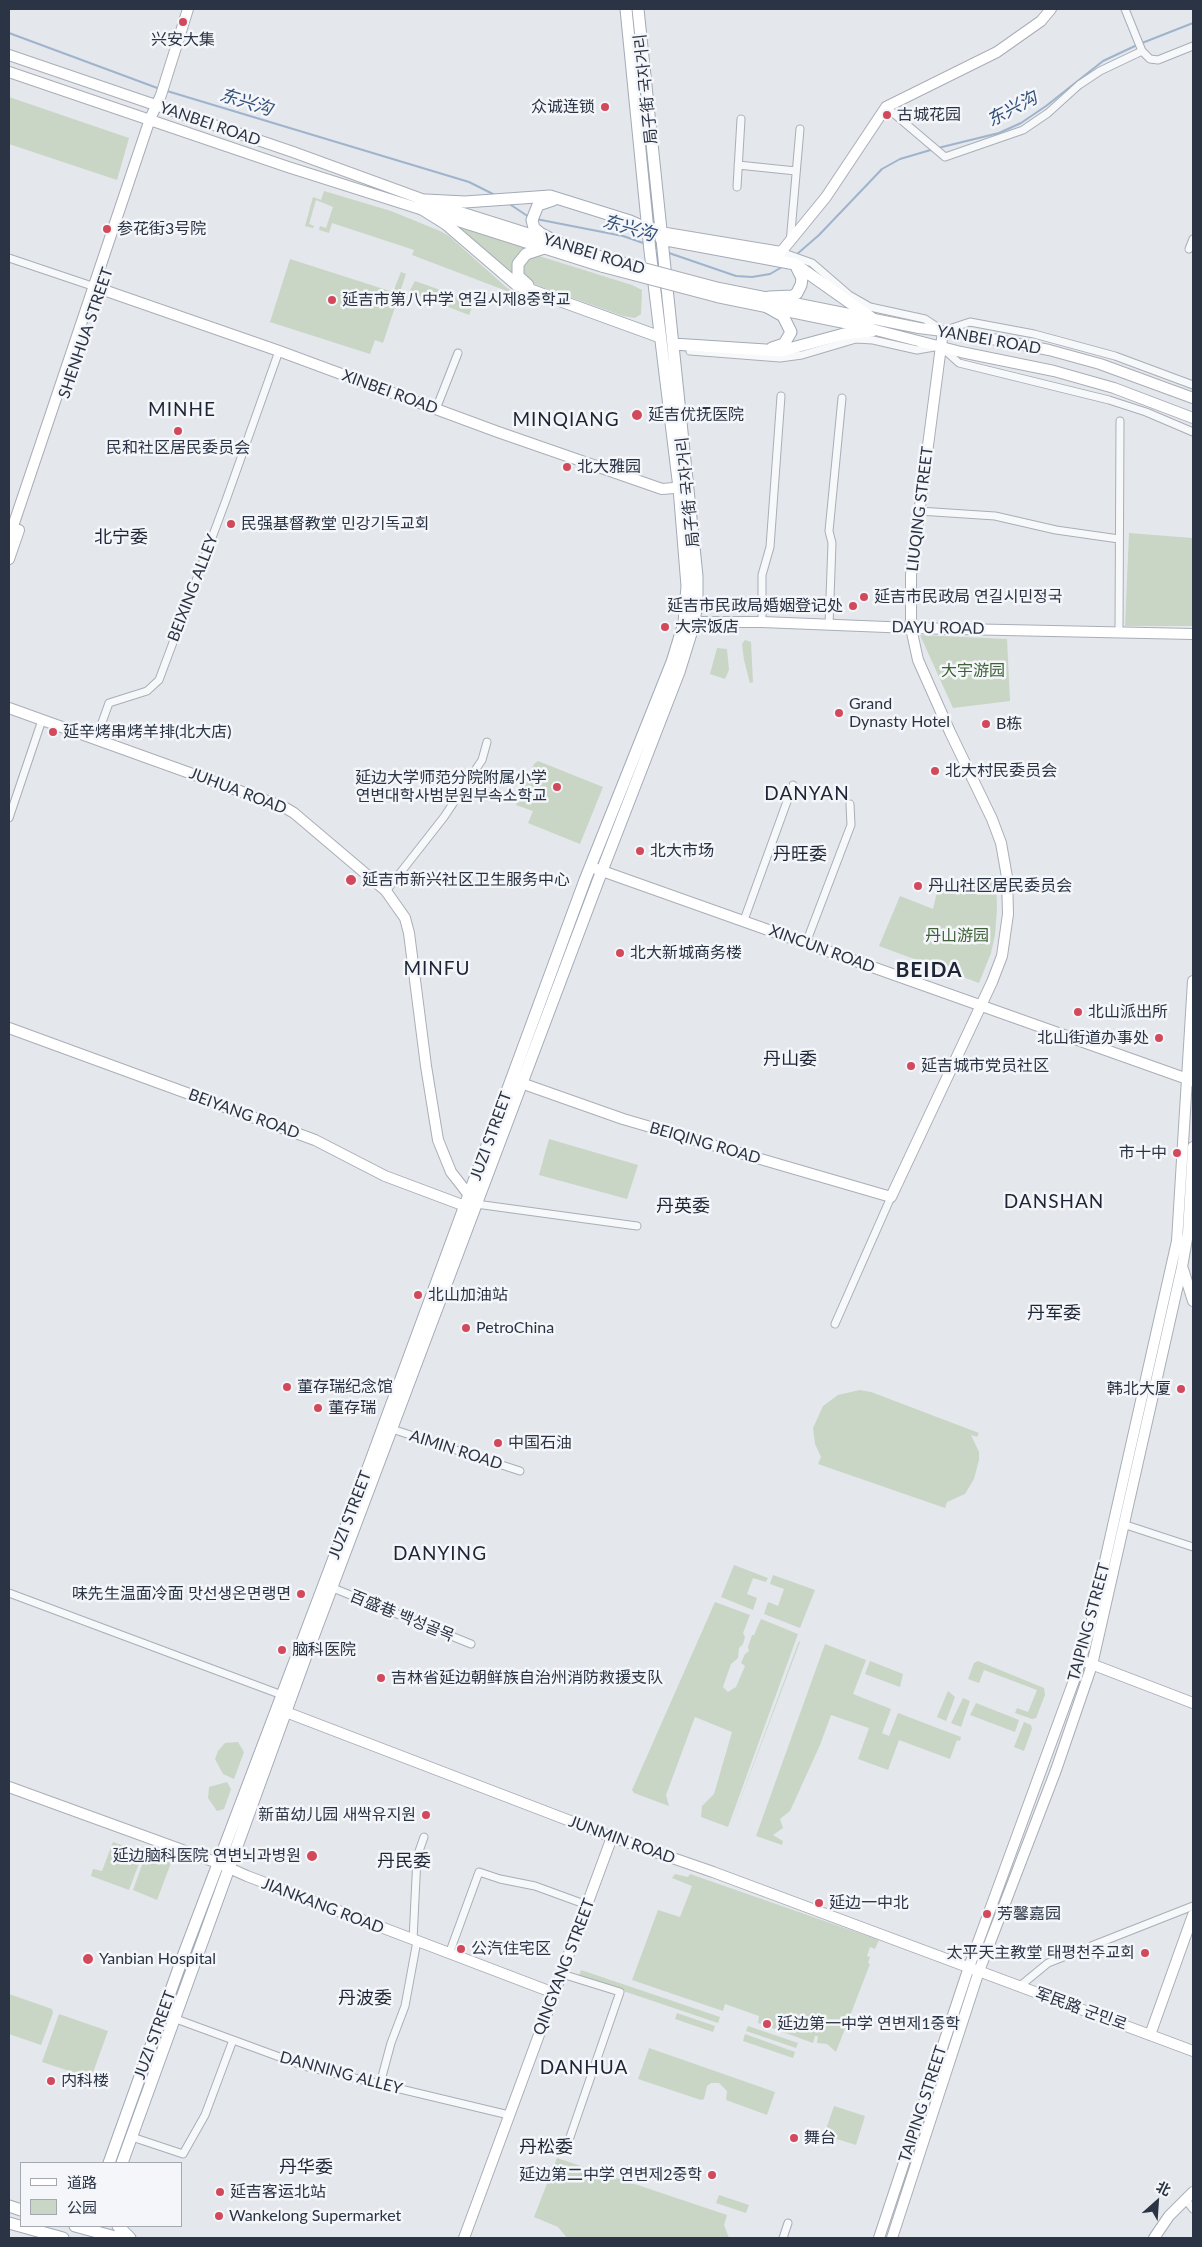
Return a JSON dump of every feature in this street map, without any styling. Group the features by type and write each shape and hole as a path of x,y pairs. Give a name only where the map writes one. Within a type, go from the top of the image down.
{"main road":[{"name":"局子街 국자거리","path":"626,9 660,336 683,487"},
{"name":"局子街 국자거리","path":"596,869 689,622 683,487 673,342 638,9"},
{"path":"424,204 550,196 630,221 648,233"},
{"path":"561,244 534,228 532,216 538,205 545,200 554,200 648,233"},
{"path":"424,204 517,285 660,336"},
{"path":"661,238 790,258 872,325"},
{"path":"544,248 526,254 519,261 517,272 523,283 660,336"},
{"path":"768,302 793,296 800,289 802,278 790,258"},
{"path":"673,342 774,348 780,346 788,340 791,332 783,316 768,302"},
{"path":"673,342 781,352 872,325"},
{"name":"JUZI STREET","path":"108,2162 218,1863 333,1588 392,1429 470,1202 521,1083 596,869"},
{"name":"JUZI STREET","path":"122,2162 230,1867 281,1710 282,1695 596,869"},
{"path":"24,2227 63,2238"},
{"path":"119,2227 130,2238"},
{"path":"28,2228 45,2238"},
{"path":"80,2229 119,2238"}],"street":[{"name":"SHENHUA STREET","path":"9,559 188,9"},
{"path":"790,243 826,197 886,107 997,52 1040,21 1051,9"},
{"path":"1125,9 1142,49 1150,59 1158,60 1193,46"},
{"path":"886,107 944,157 1023,130 1048,113 1079,85 1100,71 1142,49"},
{"name":"YANBEI ROAD","path":"9,54 157,106 544,248 718,292 872,325 940,346 1091,381 1193,418"},
{"name":"YANBEI ROAD","path":"9,72 288,167 561,244 604,263"},
{"path":"737,187 741,119"},
{"path":"800,129 790,258 812,263 849,295 866,305 882,311 925,319 944,331 970,322 1034,334 1115,356 1193,385"},
{"path":"738,165 796,172"},
{"path":"648,233 661,238"},
{"path":"1188,249 1193,239"},
{"path":"9,258 98,288"},
{"name":"SHENHUA STREET","path":"9,538 98,288"},
{"name":"XINBEI ROAD","path":"98,288 279,350 436,409 662,489 683,487"},
{"name":"YANBEI ROAD","path":"872,325 944,331 1049,350 1100,364 1193,398"},
{"name":"LIUQING STREET","path":"891,1197 981,1006 1002,956 1008,927 1009,895 1004,858 992,818 950,732 918,660 911,628 911,575 940,346 944,331"},
{"path":"673,342 687,350 780,358 802,355 856,339 873,340 917,350 940,346 959,364 1109,400 1193,432"},
{"name":"BEIXING ALLEY","path":"96,739 109,703 147,691 159,680 279,350"},
{"path":"436,409 458,353"},
{"path":"762,622 762,575 770,547 781,396"},
{"path":"829,625 832,543 829,531 842,398"},
{"path":"1119,631 1120,421"},
{"path":"919,511 995,516 1056,530 1119,539"},
{"name":"DAYU ROAD","path":"689,622 762,622 911,628 1193,634"},
{"name":"JUHUA ROAD","path":"9,708 284,807 294,813 386,891 405,918 409,933 426,1066 438,1140 451,1172 470,1202"},
{"path":"9,818 42,720"},
{"path":"386,891 444,817 482,760 487,742"},
{"path":"744,920 793,785"},
{"path":"806,943 851,825 850,804"},
{"name":"XINCUN ROAD","path":"596,869 1190,1080"},
{"name":"TAIPING STREET","path":"879,2238 1080,1660 1176,1248 1188,1211 1193,981"},
{"name":"BEIYANG ROAD","path":"9,1028 315,1140 378,1173 470,1202"},
{"name":"BEIQING ROAD","path":"521,1083 624,1119 891,1197"},
{"name":"TAIPING STREET","path":"892,2238 974,1969 1056,1770 1092,1665 1126,1525 1182,1267 1193,1147"},
{"path":"835,1324 891,1197"},
{"path":"470,1202 637,1226"},
{"path":"1176,1248 1193,1301"},
{"name":"AIMIN ROAD","path":"392,1429 520,1471"},
{"path":"1126,1525 1193,1547"},
{"name":"百盛巷 백성골목","path":"333,1588 471,1644"},
{"path":"9,1593 282,1695"},
{"path":"1080,1660 1193,1703"},
{"name":"JUNMIN ROAD","path":"281,1710 612,1837 713,1872 974,1969"},
{"name":"JIANKANG ROAD","path":"9,1787 230,1867 247,1876 554,1993"},
{"path":"380,2084 391,2043 405,2006 415,1940 417,1857 424,1837"},
{"name":"QINGYANG STREET","path":"464,2238 612,1837"},
{"path":"449,1954 479,1872 535,1886 587,1905"},
{"path":"1020,1986 1048,1963 1193,1906"},
{"path":"1150,2035 1193,1915"},
{"name":"军民路 군민로","path":"974,1969 1193,2051"},
{"path":"562,1974 620,1992 569,2140"},
{"name":"DANNING ALLEY","path":"176,2019 304,2066 509,2115"},
{"path":"132,2137 183,2154 205,2115 232,2040"},
{"path":"1154,2238 1169,2216 1193,2192"},
{"path":"1185,2199 1193,2209"},
{"path":"784,2238 788,2223"}],"green space":[{"path":"9,97 129,138 117,180 9,144"},
{"path":"324,191 391,211 440,231 449,236 507,288 520,296 412,255 414,250 332,223 329,233 319,230 320,226 326,228 333,207 316,200 309,224 314,226 313,228 305,226 313,197 321,200"},
{"path":"453,224 530,248 514,274 511,275"},
{"path":"539,256 632,285 642,290 641,314 635,318 623,316 531,283 524,276 523,267 530,258"},
{"path":"290,259 393,292 401,272 406,274 383,343 375,340 370,354 270,322"},
{"path":"415,281 474,302 469,315 409,292"},
{"path":"1129,533 1192,538 1193,536 1193,626 1125,626"},
{"name":"大宇游园","path":"920,635 1007,639 1010,701 953,708"},
{"path":"745,640 751,642 753,682 750,683 742,644"},
{"path":"717,648 727,649 729,670 725,679 710,674"},
{"path":"538,761 603,787 580,844 528,823 533,811 516,805 534,764"},
{"name":"丹山游园","path":"996,875 997,909 995,935 991,953 979,983 879,946 900,896 933,909 939,883"},
{"path":"549,1139 638,1165 627,1199 539,1175"},
{"path":"860,1390 871,1392 979,1433 977,1437 971,1435 979,1452 979,1460 974,1479 965,1494 947,1502 945,1508 818,1464 821,1457 815,1444 813,1428 823,1406 838,1395"},
{"path":"734,1565 768,1578 766,1582 753,1578 747,1594 757,1598 753,1610 721,1597"},
{"path":"773,1575 815,1590 800,1628 764,1614 768,1602 778,1606 784,1589 770,1584"},
{"path":"715,1602 750,1615 743,1633 745,1637 743,1644 739,1648 738,1658 731,1664 723,1687 728,1692 736,1687 745,1666 741,1663 745,1654 749,1651 748,1647 752,1635 754,1635 761,1619 798,1634 728,1827 701,1817 702,1806 714,1794 732,1732 695,1717 666,1795 669,1806 634,1793 632,1790"},
{"path":"799,1641 800,1642 730,1827"},
{"path":"825,1644 866,1660 853,1694 891,1709 882,1733 889,1736 898,1713 961,1737 960,1741 957,1740 950,1759 899,1740 888,1770 858,1759 869,1728 831,1715 820,1745 790,1811 780,1819 783,1828 773,1835 783,1841 782,1845 756,1836"},
{"path":"870,1661 903,1674 900,1687 865,1674"},
{"path":"978,1661 1044,1688 1045,1695 1036,1718 1032,1719 1015,1713 1017,1708 1028,1712 1037,1690 984,1670 979,1683 968,1679 974,1663"},
{"path":"948,1691 955,1697 946,1721 937,1717"},
{"path":"963,1698 970,1701 961,1727 951,1723"},
{"path":"976,1703 1019,1720 1015,1732 970,1715"},
{"path":"1024,1722 1031,1725 1032,1729 1024,1751 1014,1747"},
{"path":"238,1742 244,1752 234,1779 223,1774 215,1759 218,1751 225,1743"},
{"path":"227,1782 231,1789 224,1809 217,1811 208,1798 209,1787"},
{"path":"113,1842 143,1853 129,1890 91,1876 93,1869 102,1871"},
{"path":"146,1854 171,1863 157,1900 133,1890"},
{"path":"675,1874 688,1877 690,1874 879,1940 875,1949 870,1947 867,1956 870,1957 868,1963 870,1964 836,2052 827,2044 817,2043 818,2036 815,2036 813,2043 758,2023 759,2016 725,2004 723,2011 632,1980 658,1910 680,1917 692,1886 672,1878"},
{"path":"581,1970 720,2017 718,2023 579,1976"},
{"path":"9,1994 52,2009 53,2013 41,2045 9,2034"},
{"path":"677,2013 715,2026 713,2032 675,2019"},
{"path":"59,2014 108,2031 91,2078 42,2062"},
{"path":"748,2026 798,2043 796,2048 746,2031"},
{"path":"745,2034 795,2052 793,2058 743,2041"},
{"path":"649,2048 775,2092 767,2115 726,2100 727,2091 719,2083 711,2083 707,2086 704,2099 701,2100 638,2079"},
{"path":"834,2106 865,2116 856,2145 824,2135"},
{"path":"557,2158 727,2215 724,2225 729,2238 567,2238 558,2227 534,2217"},
{"path":"719,2195 749,2205 746,2213 716,2203"}],"waterway":[{"name":"东兴沟","path":"1142,43 1193,23"},
{"name":"东兴沟","path":"9,33 160,89"},
{"name":"东兴沟","path":"938,148 999,133 1021,123 1046,106 1103,61 1137,45"},
{"name":"东兴沟","path":"167,91 469,182 495,195"},
{"name":"东兴沟","path":"796,255 819,235 882,169 900,159 934,149"},
{"name":"东兴沟","path":"508,203 529,217"},
{"name":"东兴沟","path":"536,219 623,236 646,244"},
{"name":"东兴沟","path":"669,253 736,276 752,277 770,274 782,267"}],"place":[{"name":"兴安大集","path":"183,22"},
{"name":"众诚连锁","path":"605,107"},
{"name":"古城花园","path":"887,115"},
{"name":"参花街3号院","path":"107,229"},
{"name":"延吉市第八中学 연길시제8중학교","path":"332,300"},
{"name":"延吉优抚医院","path":"637,415"},
{"name":"民和社区居民委员会","path":"178,431"},
{"name":"北大雅园","path":"567,467"},
{"name":"民强基督教堂 민강기독교회","path":"231,524"},
{"name":"延吉市民政局 연길시민정국","path":"864,597"},
{"name":"延吉市民政局婚姻登记处","path":"853,606"},
{"name":"大宗饭店","path":"665,627"},
{"name":"Grand Dynasty Hotel","path":"839,713"},
{"name":"B栋","path":"986,724"},
{"name":"延辛烤串烤羊排(北大店)","path":"53,732"},
{"name":"北大村民委员会","path":"935,771"},
{"name":"延边大学师范分院附属小学 연변대학사범분원부속소학교","path":"557,787"},
{"name":"北大市场","path":"640,851"},
{"name":"延吉市新兴社区卫生服务中心","path":"351,880"},
{"name":"丹山社区居民委员会","path":"918,886"},
{"name":"北大新城商务楼","path":"620,953"},
{"name":"北山派出所","path":"1078,1012"},
{"name":"北山街道办事处","path":"1159,1038"},
{"name":"延吉城市党员社区","path":"911,1066"},
{"name":"市十中","path":"1177,1153"},
{"name":"北山加油站","path":"418,1295"},
{"name":"PetroChina","path":"466,1328"},
{"name":"董存瑞纪念馆","path":"287,1387"},
{"name":"韩北大厦","path":"1181,1389"},
{"name":"董存瑞","path":"318,1408"},
{"name":"中国石油","path":"498,1443"},
{"name":"味先生温面冷面 맛선생온면랭면","path":"301,1594"},
{"name":"脑科医院","path":"282,1650"},
{"name":"吉林省延边朝鲜族自治州消防救援支队","path":"381,1678"},
{"name":"新苗幼儿园 새싹유지원","path":"426,1815"},
{"name":"延边脑科医院 연변뇌과병원","path":"312,1856"},
{"name":"延边一中北","path":"819,1903"},
{"name":"芳馨嘉园","path":"987,1914"},
{"name":"公汽住宅区","path":"461,1949"},
{"name":"太平天主教堂 태평천주교회","path":"1145,1953"},
{"name":"Yanbian Hospital","path":"88,1959"},
{"name":"延边第一中学 연변제1중학","path":"767,2024"},
{"name":"内科楼","path":"51,2081"},
{"name":"舞台","path":"794,2138"},
{"name":"延边第二中学 연변제2중학","path":"712,2175"},
{"name":"延吉客运北站","path":"220,2192"},
{"name":"Wankelong Supermarket","path":"219,2216"}],"district":[{"name":"MINHE","path":"182,410"},
{"name":"MINQIANG","path":"566,420"},
{"name":"北宁委","path":"121,537"},
{"name":"DANYAN","path":"807,794"},
{"name":"丹旺委","path":"800,854"},
{"name":"MINFU","path":"437,969"},
{"name":"BEIDA","path":"929,970"},
{"name":"丹山委","path":"790,1059"},
{"name":"DANSHAN","path":"1054,1202"},
{"name":"丹英委","path":"683,1206"},
{"name":"丹军委","path":"1054,1313"},
{"name":"DANYING","path":"440,1554"},
{"name":"丹民委","path":"404,1861"},
{"name":"丹波委","path":"365,1998"},
{"name":"DANHUA","path":"584,2068"},
{"name":"丹松委","path":"546,2147"},
{"name":"丹华委","path":"306,2167"}]}
